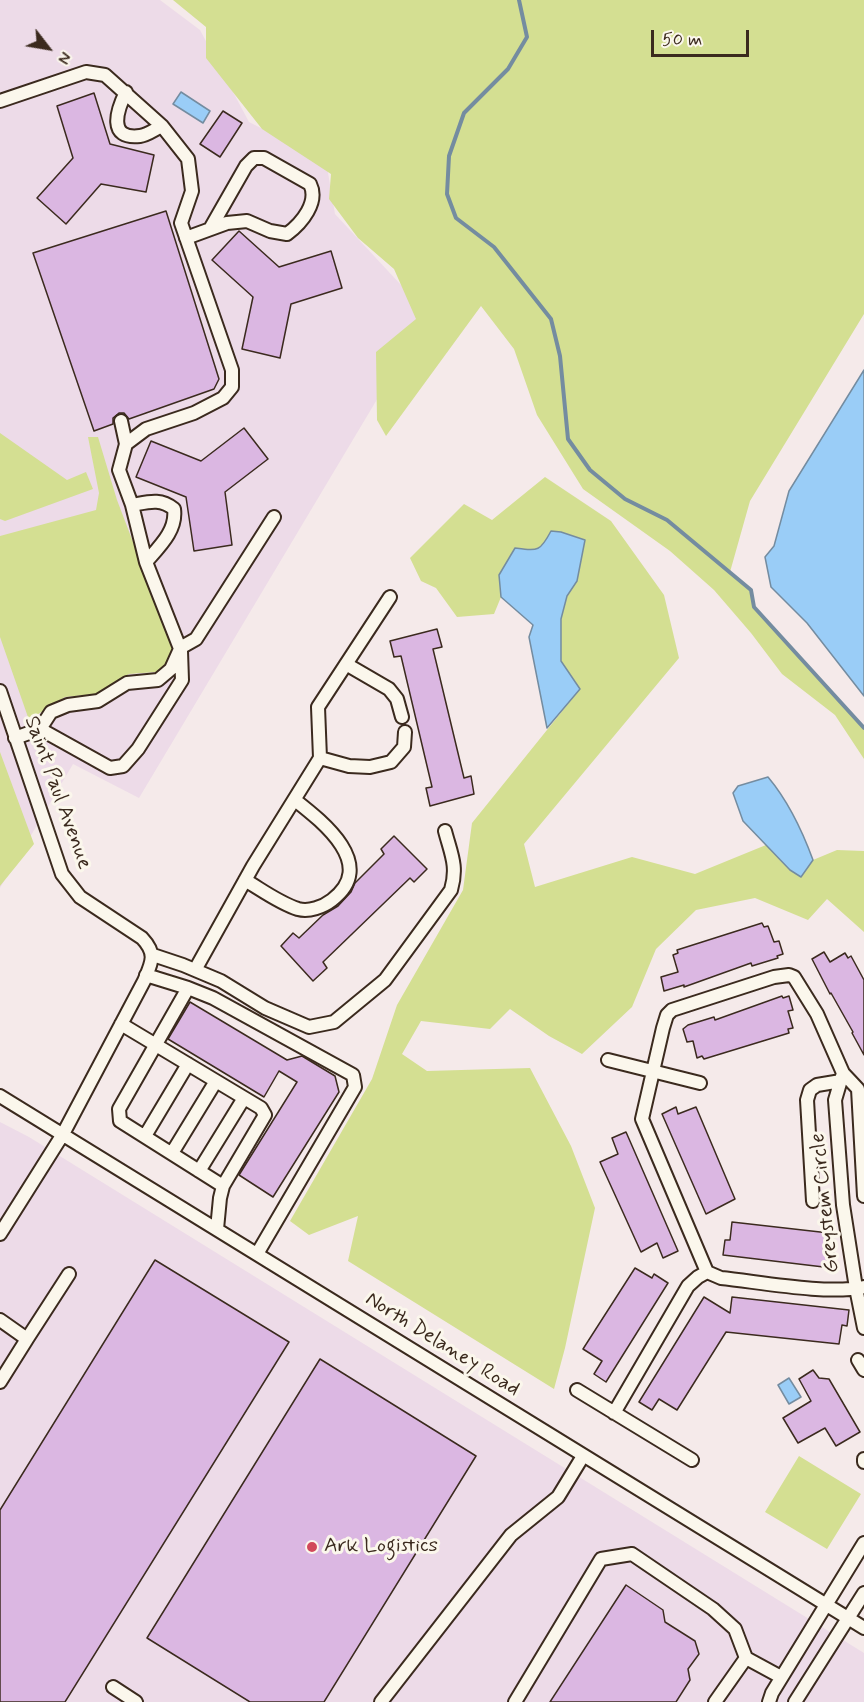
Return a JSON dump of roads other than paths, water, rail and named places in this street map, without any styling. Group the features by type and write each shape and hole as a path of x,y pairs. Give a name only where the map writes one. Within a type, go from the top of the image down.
{"street":[{"path":"0,101 86,72 105,75 162,126 188,159 192,192 181,223 232,370 231,387 223,398 194,413 146,429 126,444"},
{"path":"126,92 116,116 118,128 123,133 130,136 142,136 162,126"},
{"path":"186,238 227,223 247,222 270,231 287,234 295,228 314,201 313,191 310,184 264,158 254,158 246,166 210,229"},
{"path":"40,729 110,768 123,766 138,749 182,681 180,648 146,561 132,505 119,470 126,444 121,421"},
{"path":"132,505 158,500 174,509 175,519 172,529 146,561"},
{"path":"15,738 40,729 51,712 68,705 98,701 127,683 158,680 171,669 180,648 196,639 274,517"},
{"path":"195,970 245,880 320,758 318,707 390,597"},
{"path":"346,663 389,690 397,699 402,717"},
{"name":"Saint Paul Avenue","path":"0,691 62,874 80,897 142,938 150,946 153,955"},
{"path":"320,758 349,766 370,767 391,762 404,747 405,732"},
{"path":"245,880 299,909 315,909 332,901 343,889 350,865 346,851 322,820 295,800"},
{"path":"0,1234 63,1134 146,975 153,955 221,981 265,1008 309,1027 334,1022 385,980 451,890 455,875 454,862 445,831"},
{"path":"146,975 213,998 353,1075 355,1088 257,1254"},
{"path":"835,1100 861,1094 842,1077 817,1014 799,983 789,975 774,977 672,1010 667,1015 663,1028 642,1119 707,1272 721,1278 819,1288 860,1288"},
{"path":"188,988 119,1109 120,1121 223,1186"},
{"path":"121,1024 261,1108 265,1115 223,1186 217,1229"},
{"path":"608,1060 700,1083"},
{"path":"144,1136 188,1064"},
{"path":"813,1201 807,1100 810,1090 842,1077"},
{"name":"Greystem Circle","path":"842,1077 835,1100 842,1187 860,1288 864,1328"},
{"path":"172,1153 216,1081"},
{"name":"Greystem Circle","path":"861,1094 864,1196"},
{"name":"North Delaney Road","path":"0,1096 864,1628"},
{"path":"199,1171 243,1098"},
{"path":"842,1187 864,1186"},
{"path":"614,1413 688,1286 707,1272"},
{"path":"0,1382 69,1274"},
{"path":"0,1320 27,1339"},
{"path":"577,1390 692,1460"},
{"path":"381,1702 511,1535 558,1497 583,1456"},
{"path":"769,1702 781,1677 864,1543"},
{"path":"515,1702 601,1559 632,1554 713,1609 735,1629 746,1658 781,1677"},
{"path":"795,1702 864,1593"},
{"path":"715,1702 746,1658"},
{"path":"113,1687 136,1702"}],"water":[{"path":"181,92 210,111 203,123 173,104"},
{"path":"864,370 864,696 807,623 771,587 765,557 774,546 789,491"},
{"path":"551,531 585,540 577,581 567,596 561,619 561,661 580,689 547,728 529,637 533,625 501,597 499,575 515,548 529,550 538,548"},
{"path":"768,777 794,817 813,860 801,877 790,870 743,821 733,793 738,786"},
{"path":"789,1378 801,1397 789,1404 778,1385"}],"waterway":[{"path":"519,0 527,37 508,69 464,113 449,156 447,194 456,218 494,247 551,319 560,356 568,439 590,470 625,499 667,520 751,590 754,607 864,728"}],"place":[{"name":"Ark Logistics","path":"312,1547"}]}
